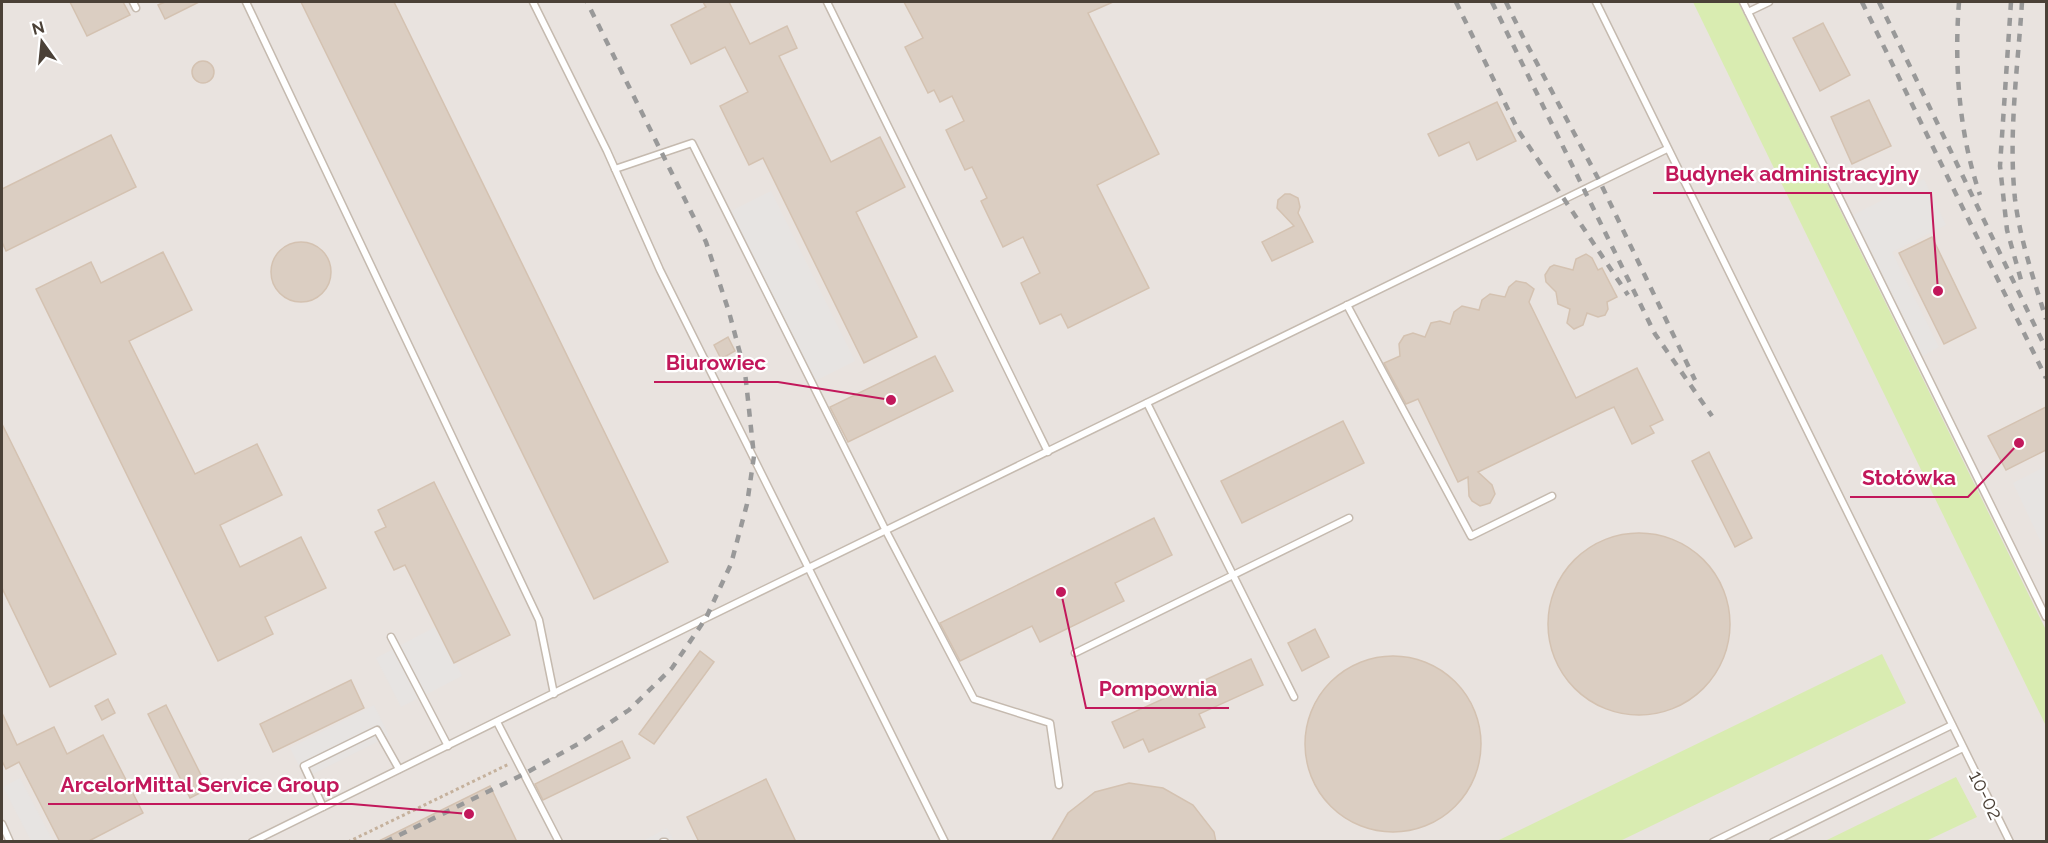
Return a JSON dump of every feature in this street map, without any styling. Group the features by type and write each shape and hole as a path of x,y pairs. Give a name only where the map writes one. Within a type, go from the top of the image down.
{"lane":[{"path":"246,2 539,620 554,694"},
{"path":"533,2 615,170 660,270 945,842"},
{"path":"827,2 1048,452"},
{"name":"10-02","path":"1596,2 2010,842"},
{"path":"1743,2 2046,617"},
{"path":"1748,12 1768,2"},
{"path":"615,170 692,142 886,531 975,699 1050,723 1059,786"},
{"path":"252,842 1667,149"},
{"path":"1347,305 1471,536 1552,496"},
{"path":"1148,403 1294,697"},
{"path":"1075,653 1349,518"},
{"path":"391,637 448,746"},
{"path":"497,722 559,842"},
{"path":"1713,842 1952,725"},
{"path":"323,807 304,766 377,730 399,770"},
{"path":"1773,842 1963,748"},
{"path":"2,824 10,842"}],"path":[{"path":"348,842 517,760"}],"shaded area":[{"path":"2,2 2046,2 2046,841 2,842"},
{"path":"1924,179 1946,225 1892,252 1939,347 1923,356 1853,215"},
{"path":"771,191 855,361 811,383 727,213"},
{"path":"2046,466 2046,553 2013,483"},
{"path":"437,626 462,676 401,707 376,658"},
{"path":"374,705 389,736 305,778 290,748"},
{"path":"20,778 53,841 31,841 3,787"},
{"path":"667,828 674,841 641,842"}],"green space":[{"path":"1693,2 1738,2 2046,630 2046,726"},
{"path":"1882,654 1906,703 1620,841 1497,841"},
{"path":"1956,777 1977,817 1926,841 1825,841"}],"building":[{"path":"70,2 123,2 130,15 87,36"},
{"path":"165,2 199,2 165,19 158,5"},
{"path":"301,2 394,2 668,562 594,599"},
{"path":"703,2 729,2 750,44 787,26 797,48 779,56 831,162 880,137 905,187 856,212 917,337 864,363 763,158 749,165 720,106 748,92 725,47 691,64 671,25 706,7"},
{"path":"904,2 1113,2 1088,13 1159,154 1097,185 1149,288 1068,328 1061,314 1040,324 1021,283 1040,273 1023,237 1003,247 981,201 987,198 972,167 965,170 946,130 964,121 952,96 940,102 934,90 928,93 905,47 923,38"},
{"path":"1823,23 1850,75 1820,91 1793,38"},
{"path":"203,61 211,64 214,72 211,80 203,83 195,80 192,72 195,64"},
{"path":"1869,100 1891,146 1852,164 1831,117"},
{"path":"1497,102 1516,141 1477,160 1469,142 1439,156 1428,134"},
{"path":"111,135 136,187 6,251 2,242 2,189"},
{"path":"1285,194 1298,198 1300,207 1298,213 1313,242 1272,261 1262,242 1294,226 1277,208 1278,200"},
{"path":"1932,237 1976,328 1944,344 1899,253"},
{"path":"301,242 318,247 326,255 331,272 326,289 318,297 301,302 284,297 276,289 271,272 276,255 284,247"},
{"path":"163,252 192,310 129,341 195,474 257,444 282,495 220,525 240,567 301,537 326,588 265,617 273,634 218,661 36,289 91,262 101,283"},
{"path":"1586,254 1592,258 1598,270 1602,268 1617,297 1607,302 1608,309 1605,315 1598,317 1587,313 1583,325 1574,329 1567,323 1570,309 1558,304 1556,292 1546,282 1545,275 1554,265 1573,270 1576,259"},
{"path":"1516,281 1526,283 1534,289 1529,302 1576,398 1637,368 1663,420 1650,426 1654,433 1632,444 1614,407 1607,410 1478,472 1492,485 1495,494 1490,503 1480,506 1469,496 1468,477 1458,482 1418,399 1406,404 1384,363 1400,356 1399,344 1404,336 1413,333 1425,337 1431,323 1440,321 1450,324 1454,312 1462,306 1479,310 1482,300 1490,294 1505,297 1509,287"},
{"path":"728,337 735,351 721,359 714,345"},
{"path":"935,356 953,391 848,442 830,407"},
{"path":"2046,407 2046,450 2006,470 1988,436"},
{"path":"1343,421 1364,463 1242,523 1221,481"},
{"path":"2,424 116,654 50,687 2,588"},
{"path":"1709,452 1752,538 1735,547 1692,461"},
{"path":"434,482 510,635 454,663 405,565 394,570 375,532 386,527 378,510"},
{"path":"1154,518 1172,555 1115,583 1124,601 1040,642 1032,626 960,661 940,623"},
{"path":"1639,533 1657,534 1674,539 1704,559 1724,589 1729,606 1729,642 1724,659 1704,689 1674,709 1657,714 1639,715 1621,714 1604,709 1574,689 1554,659 1549,642 1548,624 1549,606 1554,589 1574,559 1604,539 1621,534"},
{"path":"1315,629 1329,657 1302,671 1288,643"},
{"path":"700,651 714,662 654,744 639,734"},
{"path":"1393,656 1427,663 1442,671 1455,682 1466,695 1474,710 1481,744 1474,778 1466,793 1455,806 1442,817 1427,825 1393,832 1359,825 1344,817 1331,806 1320,793 1312,778 1305,744 1312,710 1320,695 1331,682 1344,671 1359,663"},
{"path":"1251,659 1263,685 1199,714 1205,727 1149,752 1143,739 1124,748 1112,722"},
{"path":"351,680 364,708 273,752 260,724"},
{"path":"108,699 115,713 102,720 95,706"},
{"path":"166,705 208,789 190,798 148,714"},
{"path":"2,713 17,745 54,727 67,754 103,735 143,813 87,842 60,842 19,762 6,769 2,761"},
{"path":"622,741 630,758 543,800 535,784"},
{"path":"766,779 796,842 699,842 687,817"},
{"path":"1129,783 1163,788 1193,805 1214,832 1216,842 1051,842 1068,813 1095,792"},
{"path":"490,786 517,842 377,842"}],"railway":[{"path":"385,842 524,774 578,744 629,710 672,668 706,618 731,564 747,504 754,456 745,372 729,312 706,242 587,2"},
{"path":"1456,2 1518,130 1628,295"},
{"path":"1492,2 1655,334 1712,416"},
{"path":"1506,2 1600,182 1695,380"},
{"path":"1862,2 2046,378"},
{"path":"1879,2 2046,349"},
{"path":"1959,2 1957,50 1960,99 1967,148 1980,195"},
{"path":"2011,2 2000,166 2007,230 2021,280"},
{"path":"2022,2 2014,100 2013,174 2020,230 2046,319"}],"place":[{"name":"Budynek administracyjny","path":"1938,291"},
{"name":"Biurowiec","path":"891,400"},
{"name":"Stołówka","path":"2019,443"},
{"name":"Pompownia","path":"1061,592"},
{"name":"ArcelorMittal Service Group","path":"469,814"}]}
